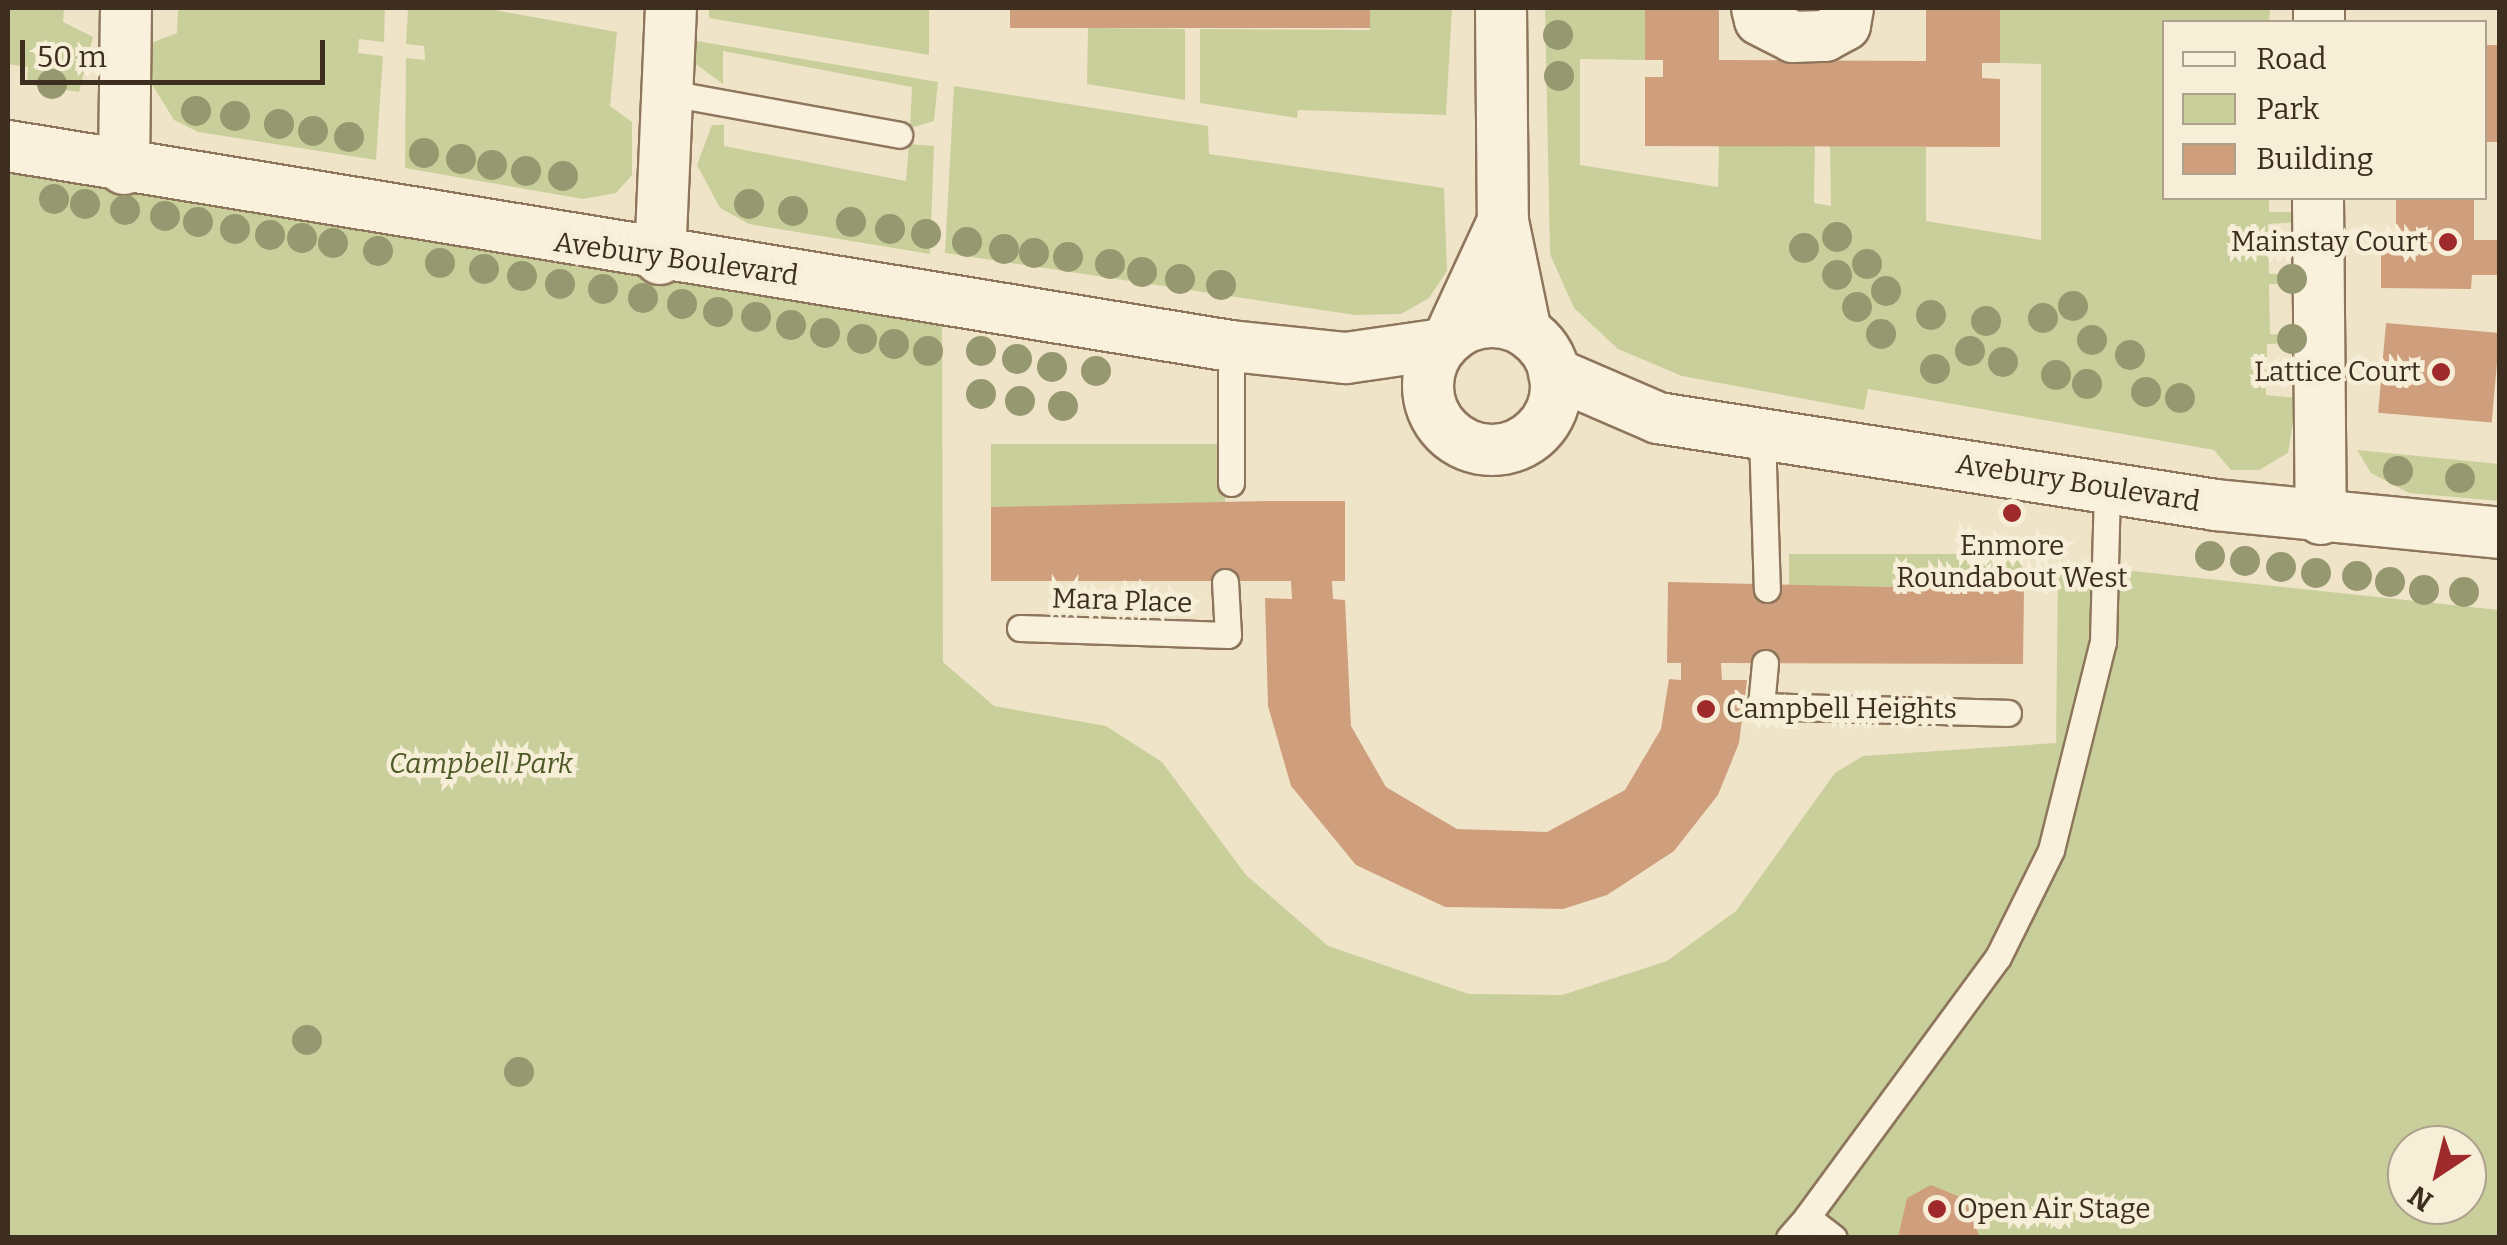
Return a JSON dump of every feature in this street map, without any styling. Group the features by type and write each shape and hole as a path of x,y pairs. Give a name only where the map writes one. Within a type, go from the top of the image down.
{"street":[{"path":"124,169 126,8"},
{"path":"660,259 671,8"},
{"path":"1501,8 1504,221 1526,332 1554,372 1553,407 1533,436 1493,451 1462,442 1437,421 1427,382 1504,221"},
{"path":"1756,8 1760,20 1793,37 1825,36 1845,25 1848,8"},
{"name":"Avebury Boulevard","path":"8,146 660,259 1231,346 1346,358 1446,341"},
{"path":"2318,200 2321,519"},
{"path":"1446,341 1486,322 1526,332"},
{"name":"Avebury Boulevard","path":"1346,358 1437,421"},
{"name":"Avebury Boulevard","path":"1554,372 1658,418 2321,519 2500,533"},
{"name":"Avebury Boulevard","path":"1533,436 1658,418"}],"lane":[{"path":"670,93 899,135"},
{"path":"1231,346 1231,483"},
{"path":"1762,434 1767,589"},
{"path":"1789,1238 1808,1218 1998,957 2051,850 2103,642 2107,488"},
{"name":"Mara Place","path":"1020,628 1228,635 1225,582"},
{"path":"1765,663 1760,706 2008,713"},
{"path":"1808,1218 1834,1238"}],"green space":[{"path":"8,8 64,8 63,22 93,37 79,92 27,84 28,67 8,64"},
{"path":"178,8 385,8 384,42 359,39 358,53 383,56 376,160 198,132 174,120 147,76 151,43 177,33"},
{"path":"408,8 483,8 617,32 610,106 632,122 632,175 616,193 583,199 405,168 406,58 425,60 424,46 406,44"},
{"path":"709,8 929,8 929,55 709,18"},
{"path":"1370,8 1452,8 1446,115 1298,110 1297,118 1200,103 1200,29 1370,30"},
{"path":"1545,8 1645,8 1645,60 1580,59 1580,165 1718,187 1719,146 1815,146 1814,203 1831,206 1830,146 1926,147 1926,221 2041,240 2041,64 2000,63 2000,8 2270,8 2269,20 2162,20 2162,200 2269,200 2269,212 2299,212 2299,222 2268,224 2269,274 2298,274 2298,284 2269,284 2270,334 2297,335 2296,343 2267,344 2266,395 2297,398 2288,453 2259,470 2231,470 2214,450 1868,389 1864,410 1682,376 1618,349 1574,308 1550,254"},
{"path":"1088,28 1185,29 1185,100 1087,84"},
{"path":"691,40 938,82 934,121 910,128 912,87 723,51 723,84 689,59"},
{"path":"954,86 1208,126 1209,154 1444,188 1447,271 1429,298 1401,314 1355,315 945,253"},
{"path":"712,125 724,125 724,146 906,181 909,144 934,146 930,254 749,224 720,208 697,165"},
{"name":"Campbell Park","path":"8,146 942,296 943,662 994,706 1106,726 1162,762 1246,875 1328,946 1469,994 1562,995 1667,961 1736,911 1835,773 1863,756 2056,743 2058,563 2499,610 2499,1237 8,1237"},
{"path":"991,444 1225,444 1225,507 991,507"},
{"path":"2357,450 2499,464 2499,501 2409,493 2371,473"},
{"path":"1789,554 2023,554 2023,589 1789,589"}],"building":[{"path":"1010,8 1370,8 1370,28 1010,28"},
{"path":"1645,8 1719,8 1719,60 1926,61 1926,8 2000,8 2000,63 1982,63 1982,78 2000,79 2000,147 1645,146 1645,77 1663,77 1663,60 1645,60"},
{"path":"2487,45 2500,45 2500,142 2487,142"},
{"name":"Mainstay Court","path":"2396,200 2474,200 2474,240 2499,240 2499,275 2472,275 2471,289 2381,288 2381,244 2396,244"},
{"name":"Lattice Court","path":"2386,323 2500,333 2492,423 2378,413"},
{"name":"Campbell Heights","path":"1345,501 1345,581 1332,581 1333,599 1345,600 1351,726 1386,787 1457,829 1547,832 1625,790 1661,729 1669,679 1681,680 1681,663 1667,663 1668,582 2024,590 2023,664 1721,663 1722,680 1747,680 1739,743 1718,795 1674,851 1607,895 1563,909 1445,907 1356,865 1291,786 1268,706 1265,598 1292,599 1291,581 991,581 991,507"},
{"name":"Open Air Stage","path":"1931,1185 1965,1199 1980,1238 1898,1238 1907,1198"}],"place":[{"name":"Mainstay Court","path":"2448,242"},
{"name":"Lattice Court","path":"2441,372"},
{"name":"Enmore Roundabout West","path":"2012,513"},
{"name":"Campbell Heights","path":"1706,709"},
{"name":"Open Air Stage","path":"1937,1209"}]}
